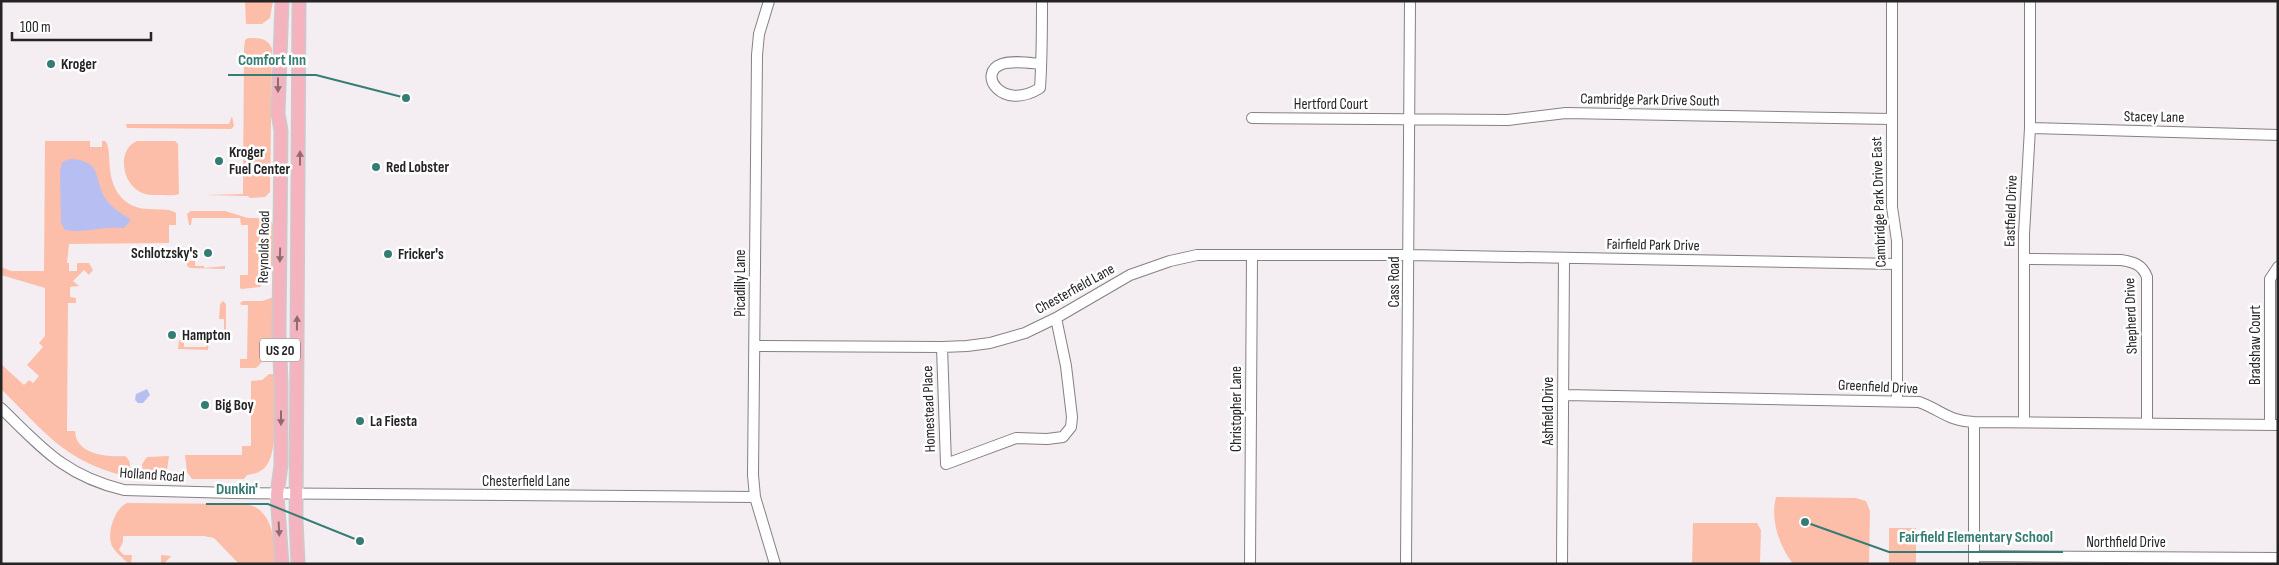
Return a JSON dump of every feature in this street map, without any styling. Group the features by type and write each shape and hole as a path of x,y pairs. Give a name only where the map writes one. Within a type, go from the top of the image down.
{"main road":[{"name":"Reynolds Road","path":"277,494 281,446 279,333 281,131 278,95 282,1"},
{"name":"US 20","path":"298,564 299,1"},
{"name":"US 20","path":"277,494 282,564"}],"street":[{"name":"Picadilly Lane","path":"769,1 759,34 757,55 754,497 775,564"},
{"path":"1041,64 1004,63 993,72 992,81 999,92 1004,94 1021,96 1030,94 1040,88 1041,64 1042,1"},
{"name":"Cass Road","path":"1406,564 1410,1"},
{"name":"Cambridge Park Drive East","path":"1892,1 1892,206 1897,240 1897,401"},
{"name":"Eastfield Drive","path":"2024,421 2025,259 2030,128 2030,1"},
{"name":"Cambridge Park Drive South","path":"1410,119 1508,120 1566,113 1891,118"},
{"name":"Hertford Court","path":"1252,118 1410,119"},
{"name":"Stacey Lane","path":"2030,128 2278,135"},
{"name":"Chesterfield Lane","path":"755,346 968,346 1006,339 1056,318 1130,275 1156,265 1197,256 1252,254 1409,255"},
{"name":"Christopher Lane","path":"1250,564 1252,254"},
{"name":"Fairfield Park Drive","path":"1409,255 1897,264"},
{"name":"Ashfield Drive","path":"1562,564 1564,258"},
{"name":"Shepherd Drive","path":"2025,259 2121,260 2132,262 2144,270 2147,277 2147,423"},
{"name":"Bradshaw Court","path":"2274,425 2270,279 2278,267"},
{"name":"Homestead Place","path":"942,347 946,464 1016,438 1047,439 1063,437 1071,427 1072,417 1066,366 1056,318"},
{"name":"Greenfield Drive","path":"1564,396 1919,402 1931,406 1953,420 1974,422 2274,425"},
{"name":"Holland Road","path":"1,408 49,456 69,470 106,486 149,492 297,494"},
{"path":"1974,422 1974,560"},
{"name":"Chesterfield Lane","path":"297,494 754,497"},
{"name":"Northfield Drive","path":"1974,560 2278,558"}],"shaded area":[{"path":"245,1 273,1 270,18 262,24 246,24"},
{"path":"248,38 266,41 272,49 270,192 265,197 250,198 248,196 203,195 243,194 244,49 245,40"},
{"path":"232,116 234,126 231,129 127,128 126,124 229,124"},
{"path":"45,141 90,141 90,147 102,147 102,141 105,141 108,145 113,184 125,201 139,208 166,210 176,213 176,225 169,225 169,243 65,244 69,244 67,263 69,263 69,271 77,271 77,263 89,263 93,270 89,275 84,270 73,281 79,286 70,287 70,297 76,298 76,303 68,303 67,431 75,431 77,439 87,450 102,455 125,456 128,458 130,466 125,476 104,470 70,453 43,431 1,389 1,364 24,385 29,380 33,383 39,376 27,365 43,347 39,343 45,336 45,288 1,275 1,267 11,271 44,271"},
{"path":"137,141 175,141 178,144 179,194 146,194 140,192 132,185 125,172 124,157 131,145"},
{"path":"191,211 225,211 248,218 266,218 272,222 274,229 274,265 260,287 241,289 240,287 240,275 248,275 248,225 241,225 240,218 192,218 191,225 189,225 187,214"},
{"path":"186,261 195,261 195,266 204,266 204,268 225,266 225,269 190,268 187,266"},
{"path":"274,297 273,336 268,353 256,368 240,368 240,359 247,359 248,305 241,305 240,303 243,301 262,301"},
{"path":"223,301 226,304 226,335 220,335 220,333 224,332 224,319 219,319 220,304"},
{"path":"206,338 209,338 208,350 178,349 179,340 184,340 184,347 206,347"},
{"path":"269,374 274,374 274,443 272,453 265,467 254,474 247,475 244,479 192,479 187,472 185,455 242,455 242,446 251,446 251,381 262,380"},
{"path":"169,456 167,470 161,479 148,478 143,474 142,464 147,457"},
{"path":"1776,497 1856,498 1866,501 1870,511 1869,564 1793,564 1777,532 1774,514"},
{"path":"127,503 243,504 253,506 261,511 270,526 277,564 239,564 214,538 204,536 123,536 123,542 119,550 124,555 132,555 131,564 129,564 112,546 110,541 115,515"},
{"path":"1693,523 1757,523 1761,530 1760,564 1692,564"},
{"path":"1889,528 1916,528 1916,564 1889,564"},
{"path":"161,555 171,556 164,564 161,564"}],"water":[{"path":"71,159 89,164 94,169 104,196 109,203 131,220 124,228 65,230 61,223 60,173 62,162"},
{"path":"147,389 150,395 143,403 138,403 135,400 136,394"}],"place":[{"name":"Kroger","path":"51,64"},
{"name":"Comfort Inn","path":"406,98"},
{"name":"Kroger Fuel Center","path":"219,161"},
{"name":"Red Lobster","path":"376,167"},
{"name":"Schlotzsky's","path":"208,253"},
{"name":"Fricker's","path":"388,254"},
{"name":"Hampton","path":"172,335"},
{"name":"Big Boy","path":"205,405"},
{"name":"La Fiesta","path":"360,421"},
{"name":"Fairfield Elementary School","path":"1805,522"},
{"name":"Dunkin'","path":"360,541"}]}
